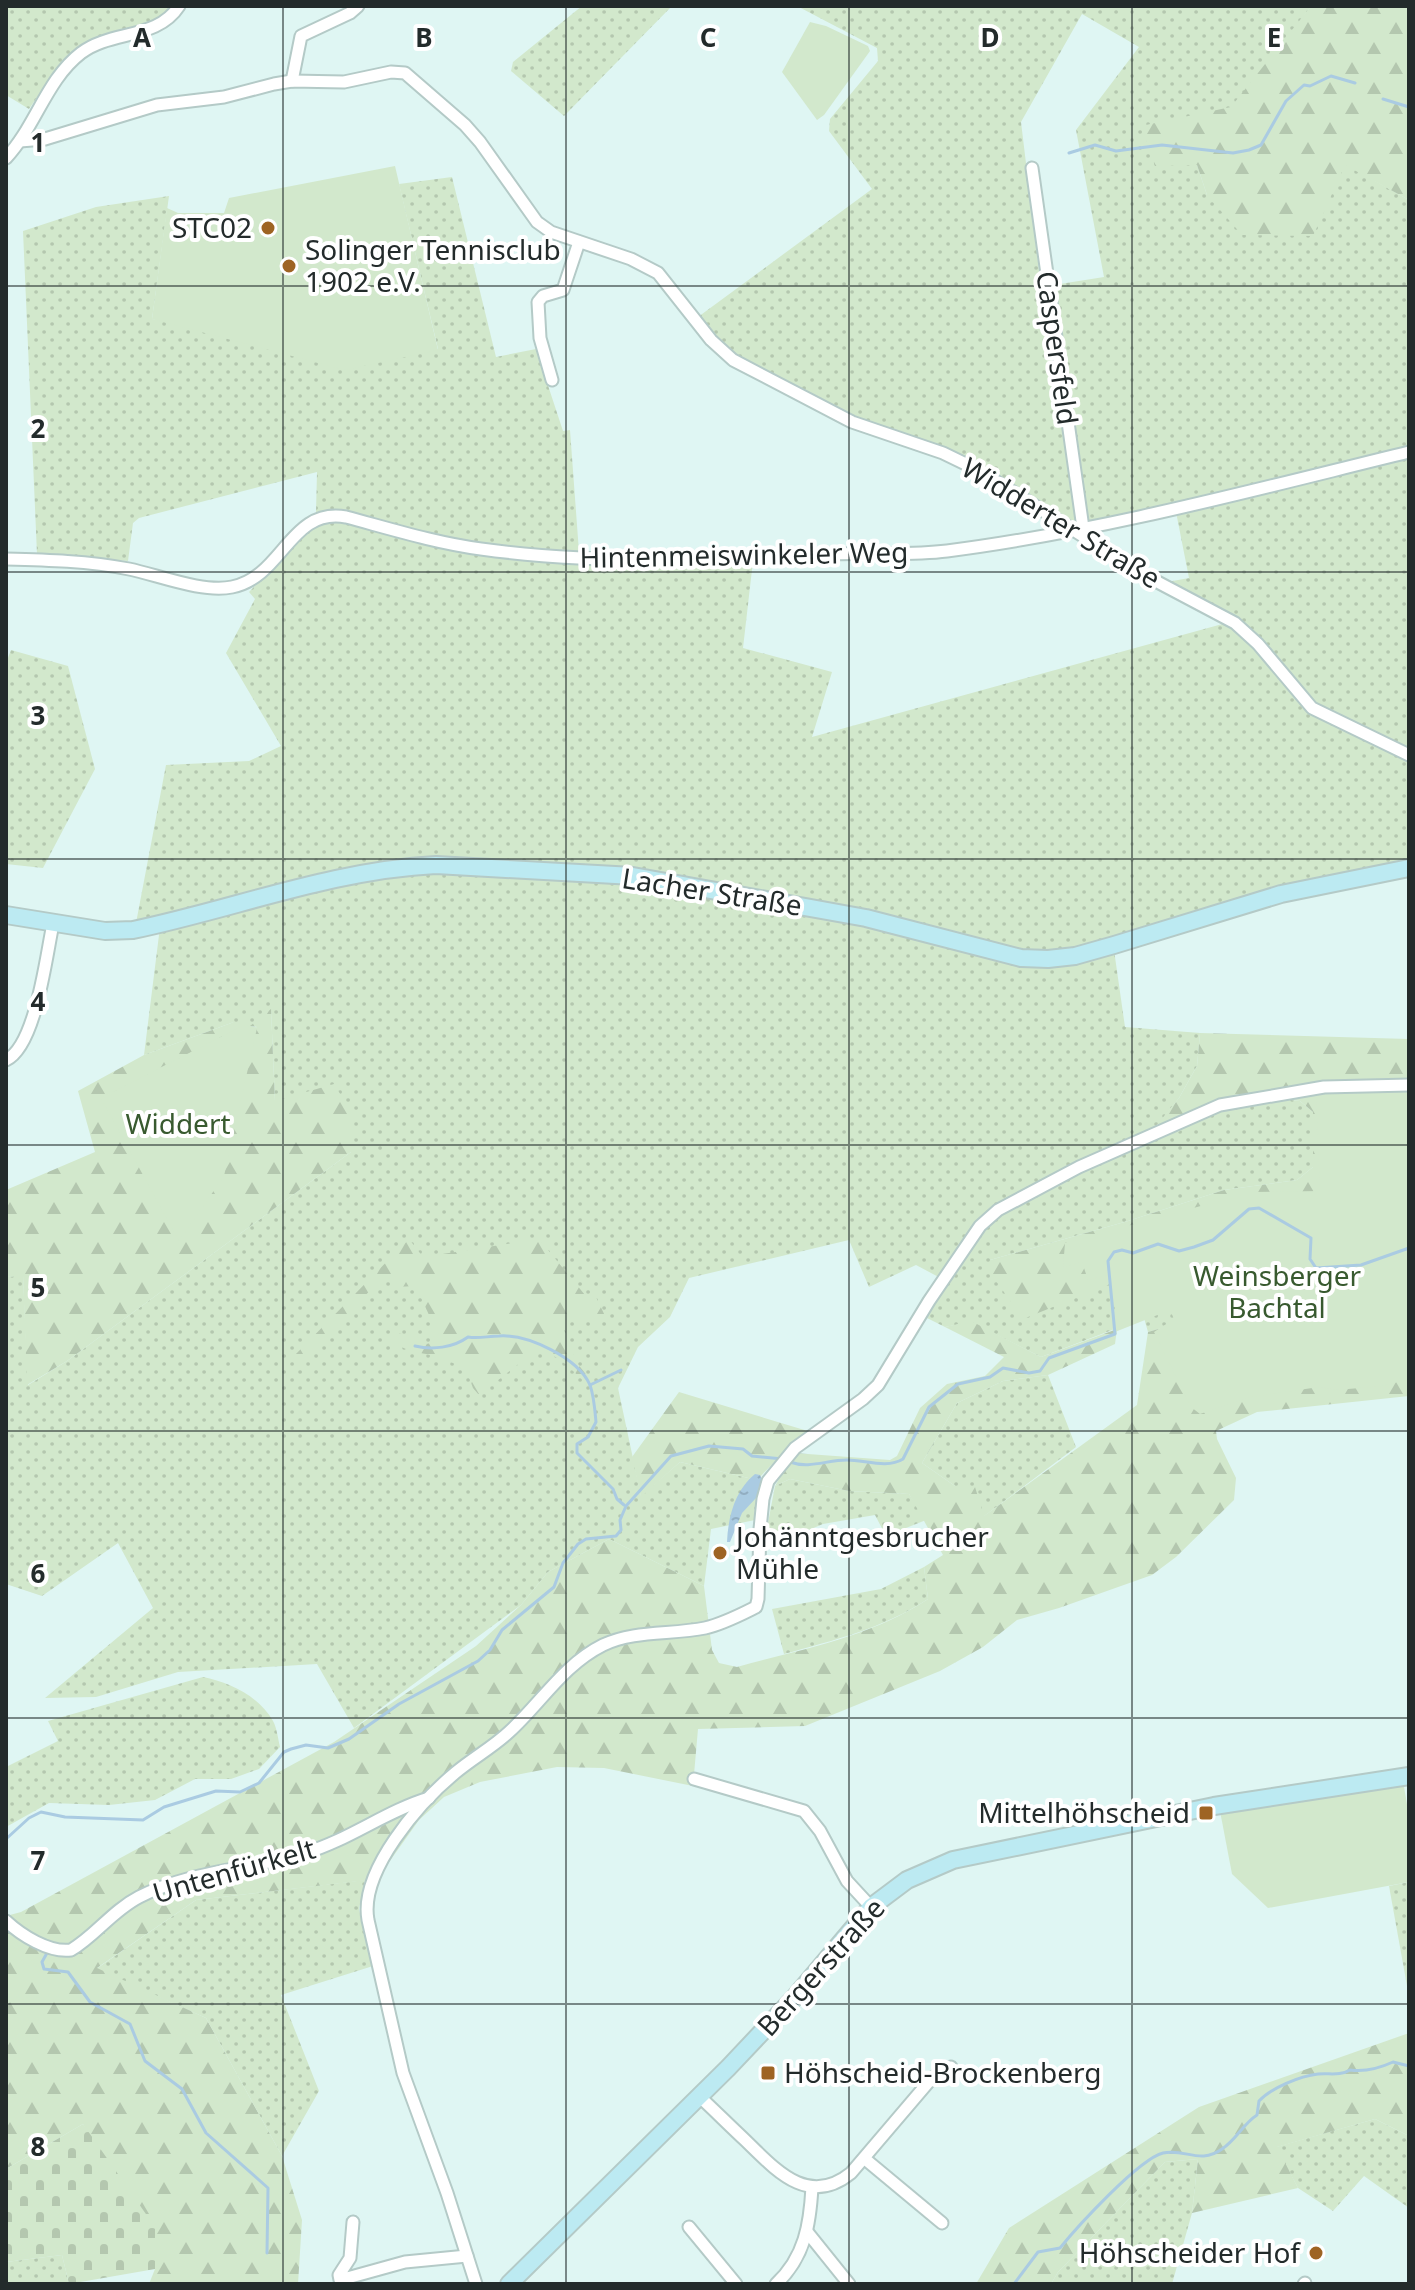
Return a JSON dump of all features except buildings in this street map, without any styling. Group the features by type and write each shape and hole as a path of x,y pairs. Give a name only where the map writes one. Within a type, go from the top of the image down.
{"street":[{"path":"6,158 20,141 56,80 83,51 96,44 156,27 170,18 179,6"},
{"path":"292,81 301,36 358,6"},
{"name":"Widderter Straße","path":"20,141 45,139 157,105 224,97 292,81 344,82 391,72 411,77 480,142 537,222 551,232 642,263 658,273 711,340 733,360 852,422 970,465 1078,529 1148,577 1235,623 1258,644 1312,708 1409,755"},
{"name":"Caspersfeld","path":"1032,168 1078,529"},
{"path":"552,380 540,338 538,302 543,296 563,290 579,242"},
{"name":"Hintenmeiswinkeler Weg","path":"6,559 96,564 226,588 251,580 309,522 327,515 480,549 648,561 843,553 929,553 1078,529 1409,452"},
{"name":"Lacher Straße","path":"6,915 105,931 133,930 305,885 436,865 633,876 866,918 1021,958 1048,959 1075,956 1281,894 1409,868"},
{"path":"6,1060 21,1047 31,1022 53,924"},
{"path":"476,2284 403,2073 367,1913 369,1893 379,1864 396,1837 456,1772 507,1734 564,1672 593,1651 629,1637 714,1626 756,1607 760,1529 768,1481 788,1455 878,1385 929,1301 980,1226 1005,1204 1079,1167 1220,1105 1324,1087 1409,1085"},
{"name":"Bergerstraße","path":"509,2284 766,2029 871,1907 907,1880 953,1860 1214,1806 1409,1776"},
{"path":"694,1779 804,1811 820,1831 847,1881 871,1907"},
{"name":"Untenfürkelt","path":"6,1921 52,1948 71,1950 124,1906 152,1891 185,1880 314,1850 430,1798"},
{"path":"700,2097 783,2175 812,2187 843,2179 865,2159 932,2078 951,2067"},
{"path":"865,2159 942,2223"},
{"path":"776,2284 794,2264 808,2233 812,2187"},
{"path":"353,2222 350,2258 339,2275 340,2280 405,2262 467,2256"},
{"path":"689,2227 736,2284"},
{"path":"808,2233 849,2284"}],"green space":[{"path":"6,6 173,6 159,20 99,37 77,50 59,68 29,109 6,95"},
{"path":"582,6 672,6 564,116 511,71 513,62"},
{"path":"797,6 1311,6 1197,165 1207,195 1345,164 1409,200 1409,449 1192,501 1070,523 970,461 867,425 740,361 718,344 698,317 872,189 829,131 830,119 878,61 877,48","holes":["1082,14 1139,47 1076,130 1104,277 1041,287 1021,122"]},
{"path":"1311,6 1409,6 1409,200 1345,165 1313,236 1242,235 1207,195 1197,165 1155,166 1141,126 1231,107"},
{"path":"810,22 826,26 868,46 870,51 824,115 817,120 782,72"},
{"name":"Solinger Tennisclub 1902 e.V.","path":"395,166 438,350 345,370 152,319 167,208 178,213 224,213 229,198"},
{"path":"452,177 496,357 536,349 563,431 570,430 579,552 474,545 346,513 316,512 317,472 139,518 133,523 128,561 37,554 23,231 96,207 169,196 152,319 438,349 399,184"},
{"path":"1409,456 1409,751 1311,701 1257,637 1167,582 1189,578 1176,512"},
{"path":"337,519 454,550 753,561 743,648 832,672 812,737 1226,623 1249,643 1312,713 1409,760 1409,865 1044,955 633,871 415,861 136,923 166,765 249,761 281,746 226,653 255,599 249,592 317,521"},
{"path":"11,650 68,666 95,769 43,868 6,864 6,663"},
{"path":"416,869 631,881 866,922 1028,964 1114,950 1125,1027 1200,1033 1197,1066 1179,1098 1156,1127 1172,1135 1239,1094 1300,1101 1313,1112 1313,1167 1297,1180 1224,1190 990,1260 1131,1276 1262,1299 1148,1332 1144,1318 1041,1357 971,1322 945,1327 927,1318 948,1282 916,1265 869,1287 849,1240 689,1278 670,1317 638,1347 618,1388 641,1496 680,1462 757,1480 755,1520 711,1529 704,1586 609,1539 548,1572 521,1605 354,1728 317,1664 178,1672 96,1697 45,1698 153,1608 118,1543 42,1596 6,1584 6,1277 23,1275 28,1385 67,1361 351,1152 275,1101 271,1010 251,1026 257,1028 101,1098 234,1022 144,1055 160,927 298,893"},
{"path":"271,1009 275,1101 334,1084 353,1115 351,1152 67,1361 27,1385 23,1276 6,1277 6,1190 95,1152 78,1091 144,1055 234,1022 244,1025 102,1098 257,1027 250,1026"},
{"name":"Widdert","path":"244,1025 257,1028 224,1176 179,1241 101,1098"},
{"path":"1200,1033 1409,1039 1409,1396 1257,1412 1216,1431 1236,1478 1234,1500 1176,1557 1152,1575 1017,1620 983,1647 940,1671 805,1726 698,1729 693,1786 604,1768 557,1767 480,1782 444,1797 419,1820 377,1879 196,1900 97,1968 206,2018 282,2156 302,2220 298,2284 149,2284 155,2269 83,2124 6,2169 6,1916 21,1912 334,1742 476,1646 521,1605 548,1572 609,1539 704,1586 712,1650 719,1663 737,1667 811,1648 860,1632 906,1612 928,1599 924,1567 943,1555 909,1494 849,1491 790,1479 775,1486 794,1453 890,1460 897,1456 920,1408 947,1384 985,1376 1004,1357 945,1327 971,1321 1041,1357 1117,1329 1115,1344 1048,1375 1003,1381 957,1403 922,1463 955,1486 975,1487 984,1516 1137,1405 1148,1332 1261,1299 1248,1229 1023,1319 989,1271 990,1260 1224,1190 1297,1180 1313,1167 1313,1112 1300,1101 1239,1094 1172,1136 1155,1127 1179,1098 1197,1066"},
{"name":"Weinsberger Bachtal","path":"1409,1089 1409,1379 1382,1386 1337,1390 1319,1387 1251,1397 1200,1414 1191,1407 1154,1332 1174,1319 1170,1310 1115,1332 1115,1308 1109,1275 1088,1280 1082,1262 1063,1267 1065,1243 1252,1192 1320,1191 1316,1091"},
{"path":"409,1239 423,1257 539,1239 585,1295 596,1297 606,1318 561,1322 577,1363 592,1382 588,1385 549,1354 534,1352 479,1395 466,1369 440,1357 404,1348 389,1336 393,1333 411,1335 428,1344 432,1340 429,1315 416,1286 395,1287 385,1275 300,1363 293,1357"},
{"path":"1048,1375 1076,1447 983,1517 955,1486 922,1463 957,1403 1003,1381"},
{"path":"679,1392 811,1432 783,1453 757,1480 680,1462 641,1497 632,1457"},
{"path":"790,1479 849,1491 909,1494 926,1520 886,1536 875,1515 823,1524 763,1549 775,1486"},
{"path":"924,1567 928,1599 877,1625 784,1654 772,1609 881,1589"},
{"path":"203,1677 223,1682 252,1697 273,1721 280,1747 259,1769 231,1779 195,1779 155,1800 109,1805 49,1803 6,1827 6,1767 58,1741 48,1721"},
{"path":"1403,1781 1409,1816 1409,1882 1268,1908 1232,1874 1220,1811"},
{"path":"365,1880 359,1909 373,1966 281,1995 319,2091 282,2156 206,2018 96,1969 196,1900"},
{"path":"1409,1882 1409,1997 1389,1886"},
{"path":"1409,2033 1409,2136 1375,2119 1277,2147 1298,2188 1192,2213 1198,2159 1165,2162 1058,2272 1051,2284 976,2284 1009,2228 1199,2107"},
{"path":"1375,2119 1409,2136 1409,2208 1364,2176 1333,2211 1298,2188 1276,2147"},
{"path":"83,2124 155,2227 155,2269 69,2284 62,2255 6,2262 6,2169"},
{"path":"1198,2159 1192,2213 1172,2284 1051,2284 1058,2272 1165,2162"},
{"path":"62,2255 69,2284 6,2284 6,2262"}],"water":[{"path":"755,1474 760,1475 762,1480 757,1497 742,1513 730,1542 727,1542 734,1505 742,1488"}],"waterway":[{"path":"1069,153 1095,145 1116,151 1162,145 1233,153 1249,150 1261,145 1286,101 1304,85 1310,86 1331,76 1355,83"},
{"path":"1383,99 1409,107"},
{"path":"790,1462 804,1465 847,1460 883,1464 897,1462 903,1459 929,1407 958,1384 990,1377 1003,1368 1029,1373 1040,1371 1049,1358 1115,1334 1108,1261 1114,1252 1122,1250 1133,1253 1158,1244 1179,1251 1194,1247 1213,1240 1249,1209 1259,1208 1311,1238 1310,1259 1316,1268 1361,1265 1409,1248"},
{"path":"415,1346 442,1347 468,1337 511,1336 564,1357 584,1375 590,1385 594,1404 596,1422 588,1437 577,1444 577,1453 613,1489 624,1505"},
{"path":"590,1385 621,1370"},
{"path":"6,1839 29,1818 41,1812 65,1817 143,1820 164,1807 216,1791 240,1792 259,1783 284,1752 306,1745 328,1748 349,1739 399,1704 478,1661 490,1650 502,1630 554,1587 563,1563 578,1544 586,1539 616,1536 621,1530 620,1520 626,1506 671,1456 709,1446 743,1449 752,1456 783,1459"},
{"path":"42,1950 47,1953 42,1962 44,1969 68,1972 90,2002 130,2024 145,2061 182,2089 206,2133 268,2188 267,2253"},
{"path":"1014,2284 1038,2252 1060,2248 1139,2167 1163,2153 1214,2154 1257,2115 1259,2101 1278,2087 1311,2075 1367,2070 1393,2062 1409,2066"}],"place":[{"name":"STC02","path":"268,228"},
{"name":"Solinger Tennisclub 1902 e.V.","path":"289,266"},
{"name":"Johänntgesbrucher Mühle","path":"720,1553"},
{"name":"Mittelhöhscheid","path":"1206,1813"},
{"name":"Höhscheid-Brockenberg","path":"768,2073"},
{"name":"Höhscheider Hof","path":"1316,2253"}]}
